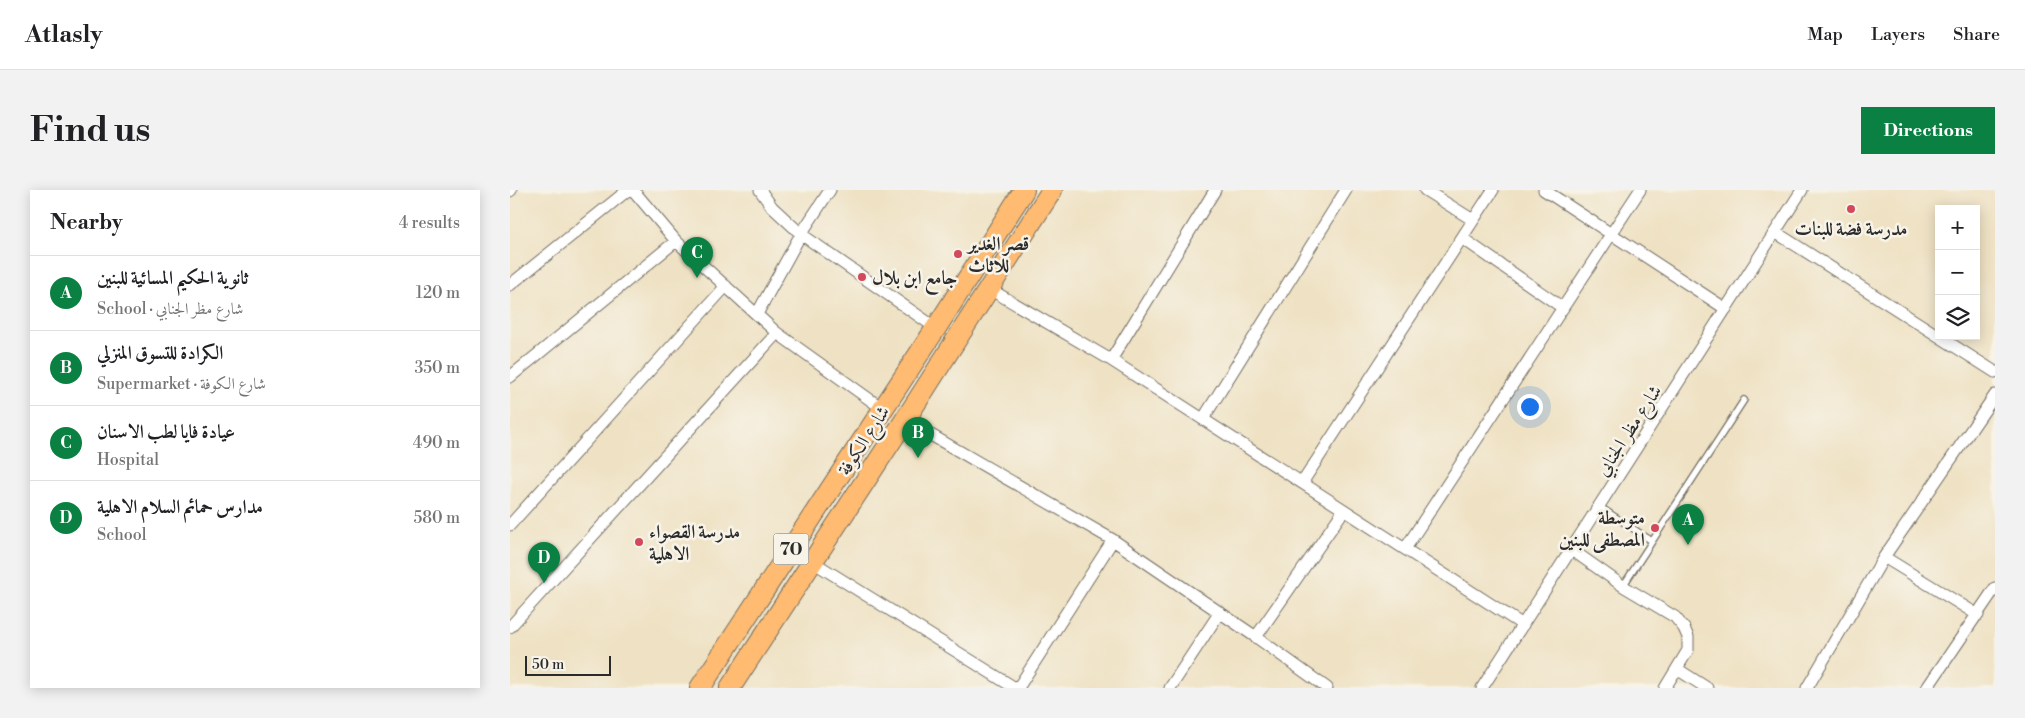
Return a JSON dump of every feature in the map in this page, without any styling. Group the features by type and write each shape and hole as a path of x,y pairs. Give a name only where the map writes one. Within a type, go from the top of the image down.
{"highway":[{"name":"شارع الكوفة","path":"700,688 1024,190"},
{"name":"شارع الكوفة","path":"730,688 1052,190"}],"street":[{"path":"510,285 628,190"},
{"path":"633,190 676,241 777,333 883,409"},
{"path":"760,190 772,207 802,234 936,328"},
{"path":"757,314 802,234 830,190"},
{"path":"1111,360 1216,190"},
{"path":"1203,419 1346,190"},
{"path":"1425,190 1473,220"},
{"path":"1302,483 1493,190"},
{"path":"1544,190 1726,309"},
{"path":"1405,549 1640,190"},
{"name":"شارع مظر الجنابي","path":"1482,688 1802,190"},
{"path":"1775,232 1995,372"},
{"path":"1462,238 1563,308"},
{"path":"510,377 676,241"},
{"path":"510,525 726,286"},
{"path":"988,288 1111,360 1523,625"},
{"path":"510,627 777,333"},
{"path":"1807,688 1884,557 1995,395"},
{"path":"905,420 1113,540 1256,637 1326,688"},
{"path":"1256,637 1344,510"},
{"path":"813,562 1017,688 1113,540"},
{"path":"1572,550 1623,586 1675,617 1684,628 1688,637 1688,650 1665,688"},
{"path":"1884,557 1978,615"},
{"path":"1927,688 1995,588"},
{"path":"1170,688 1220,612"},
{"path":"1677,669 1707,688"}],"lane":[{"path":"1623,586 1744,400"},
{"path":"1600,507 1652,541"}],"place":[{"name":"مدرسة فضة للبنات","path":"1851,209"},
{"name":"قصر الغدير للاثاث","path":"958,254"},
{"name":"جامع ابن بلال","path":"862,277"},
{"name":"عيادة فايا لطب الاسنان","path":"697,278"},
{"name":"الكرادة للتسوق المنزلي","path":"918,458"},
{"name":"متوسطة المصطفى للبنين","path":"1655,528"},
{"name":"مدرسة القصواء الاهلية","path":"639,542"},
{"name":"ثانوية الحكيم المسائية للبنين","path":"1688,545"},
{"name":"مدارس حمائم السلام الاهلية","path":"544,583"}]}
